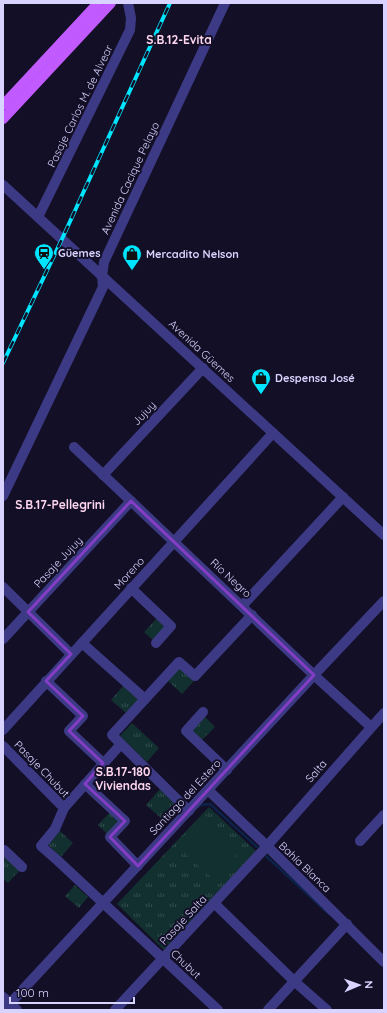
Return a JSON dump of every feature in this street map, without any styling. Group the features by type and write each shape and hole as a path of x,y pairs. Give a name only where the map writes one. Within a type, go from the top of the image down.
{"main road":[{"path":"3,106 98,3"},
{"path":"3,119 110,3"}],"street":[{"name":"Pasaje Carlos M. de Alvear","path":"38,217 130,30 131,18 128,3"},
{"name":"Avenida Cacique Pelayo","path":"3,496 103,287 102,276 104,262 225,3"},
{"name":"Avenida Güemes","path":"3,185 384,535"},
{"name":"Jujuy","path":"103,475 203,368"},
{"name":"Moreno","path":"3,730 273,433"},
{"name":"Río Negro","path":"74,447 314,675 371,727"},
{"path":"242,606 343,497"},
{"name":"Pasaje Jujuy","path":"3,639 131,501"},
{"path":"3,587 71,654"},
{"path":"132,588 172,626 156,643"},
{"name":"Santiago del Estero","path":"9,1005 384,601"},
{"path":"189,811 112,735 178,662 195,676 252,615"},
{"path":"82,643 145,699"},
{"path":"46,681 83,716 69,731 104,763"},
{"path":"203,712 186,732 227,770"},
{"name":"Salta","path":"267,846 384,713"},
{"path":"64,808 121,744"},
{"name":"Pasaje Chubut","path":"3,746 64,808"},
{"name":"Pasaje Chubut","path":"85,784 125,821 110,837 138,866"},
{"name":"Bahía Blanca","path":"208,790 347,924 384,962"},
{"name":"Chubut","path":"64,808 55,829 41,846 218,1010"},
{"path":"360,842 384,815"},
{"name":"Pasaje Salta","path":"115,1010 267,846"},
{"path":"3,851 4,850 22,867"},
{"path":"214,903 326,1010"},
{"path":"268,1010 347,924"}],"highlighted area":[{"path":"131,501 314,675 138,866 110,837 125,821 85,784 103,763 69,731 83,716 46,681 71,654 28,612"}],"green space":[{"path":"158,617 169,627 156,643 144,632"},
{"path":"179,666 194,681 182,694 166,679"},
{"path":"124,685 140,699 127,714 111,700"},
{"path":"204,716 215,727 200,742 189,731"},
{"path":"132,723 159,748 147,762 120,736"},
{"path":"160,789 175,802 161,818 146,805"},
{"path":"209,807 256,851 164,950 117,904"},
{"path":"111,811 122,822 109,836 98,825"},
{"path":"204,814 242,848 214,880 176,845"},
{"path":"60,831 73,843 61,857 48,845"},
{"path":"5,855 20,870 8,883 3,879 3,857"},
{"path":"75,885 88,897 79,908 65,896"}],"waterway":[{"path":"198,807 200,805 210,804 257,847"},
{"path":"266,856 329,914"}],"railway":[{"path":"3,363 62,239 170,3"}],"place":[{"name":"Güemes","path":"44,270"},
{"name":"Mercadito Nelson","path":"132,271"},
{"name":"Despensa José","path":"261,395"}],"district":[{"name":"S.B.12-Evita","path":"179,40"},
{"name":"S.B.17-Pellegrini","path":"60,505"},
{"name":"S.B.17-180 Viviendas","path":"123,779"}]}
